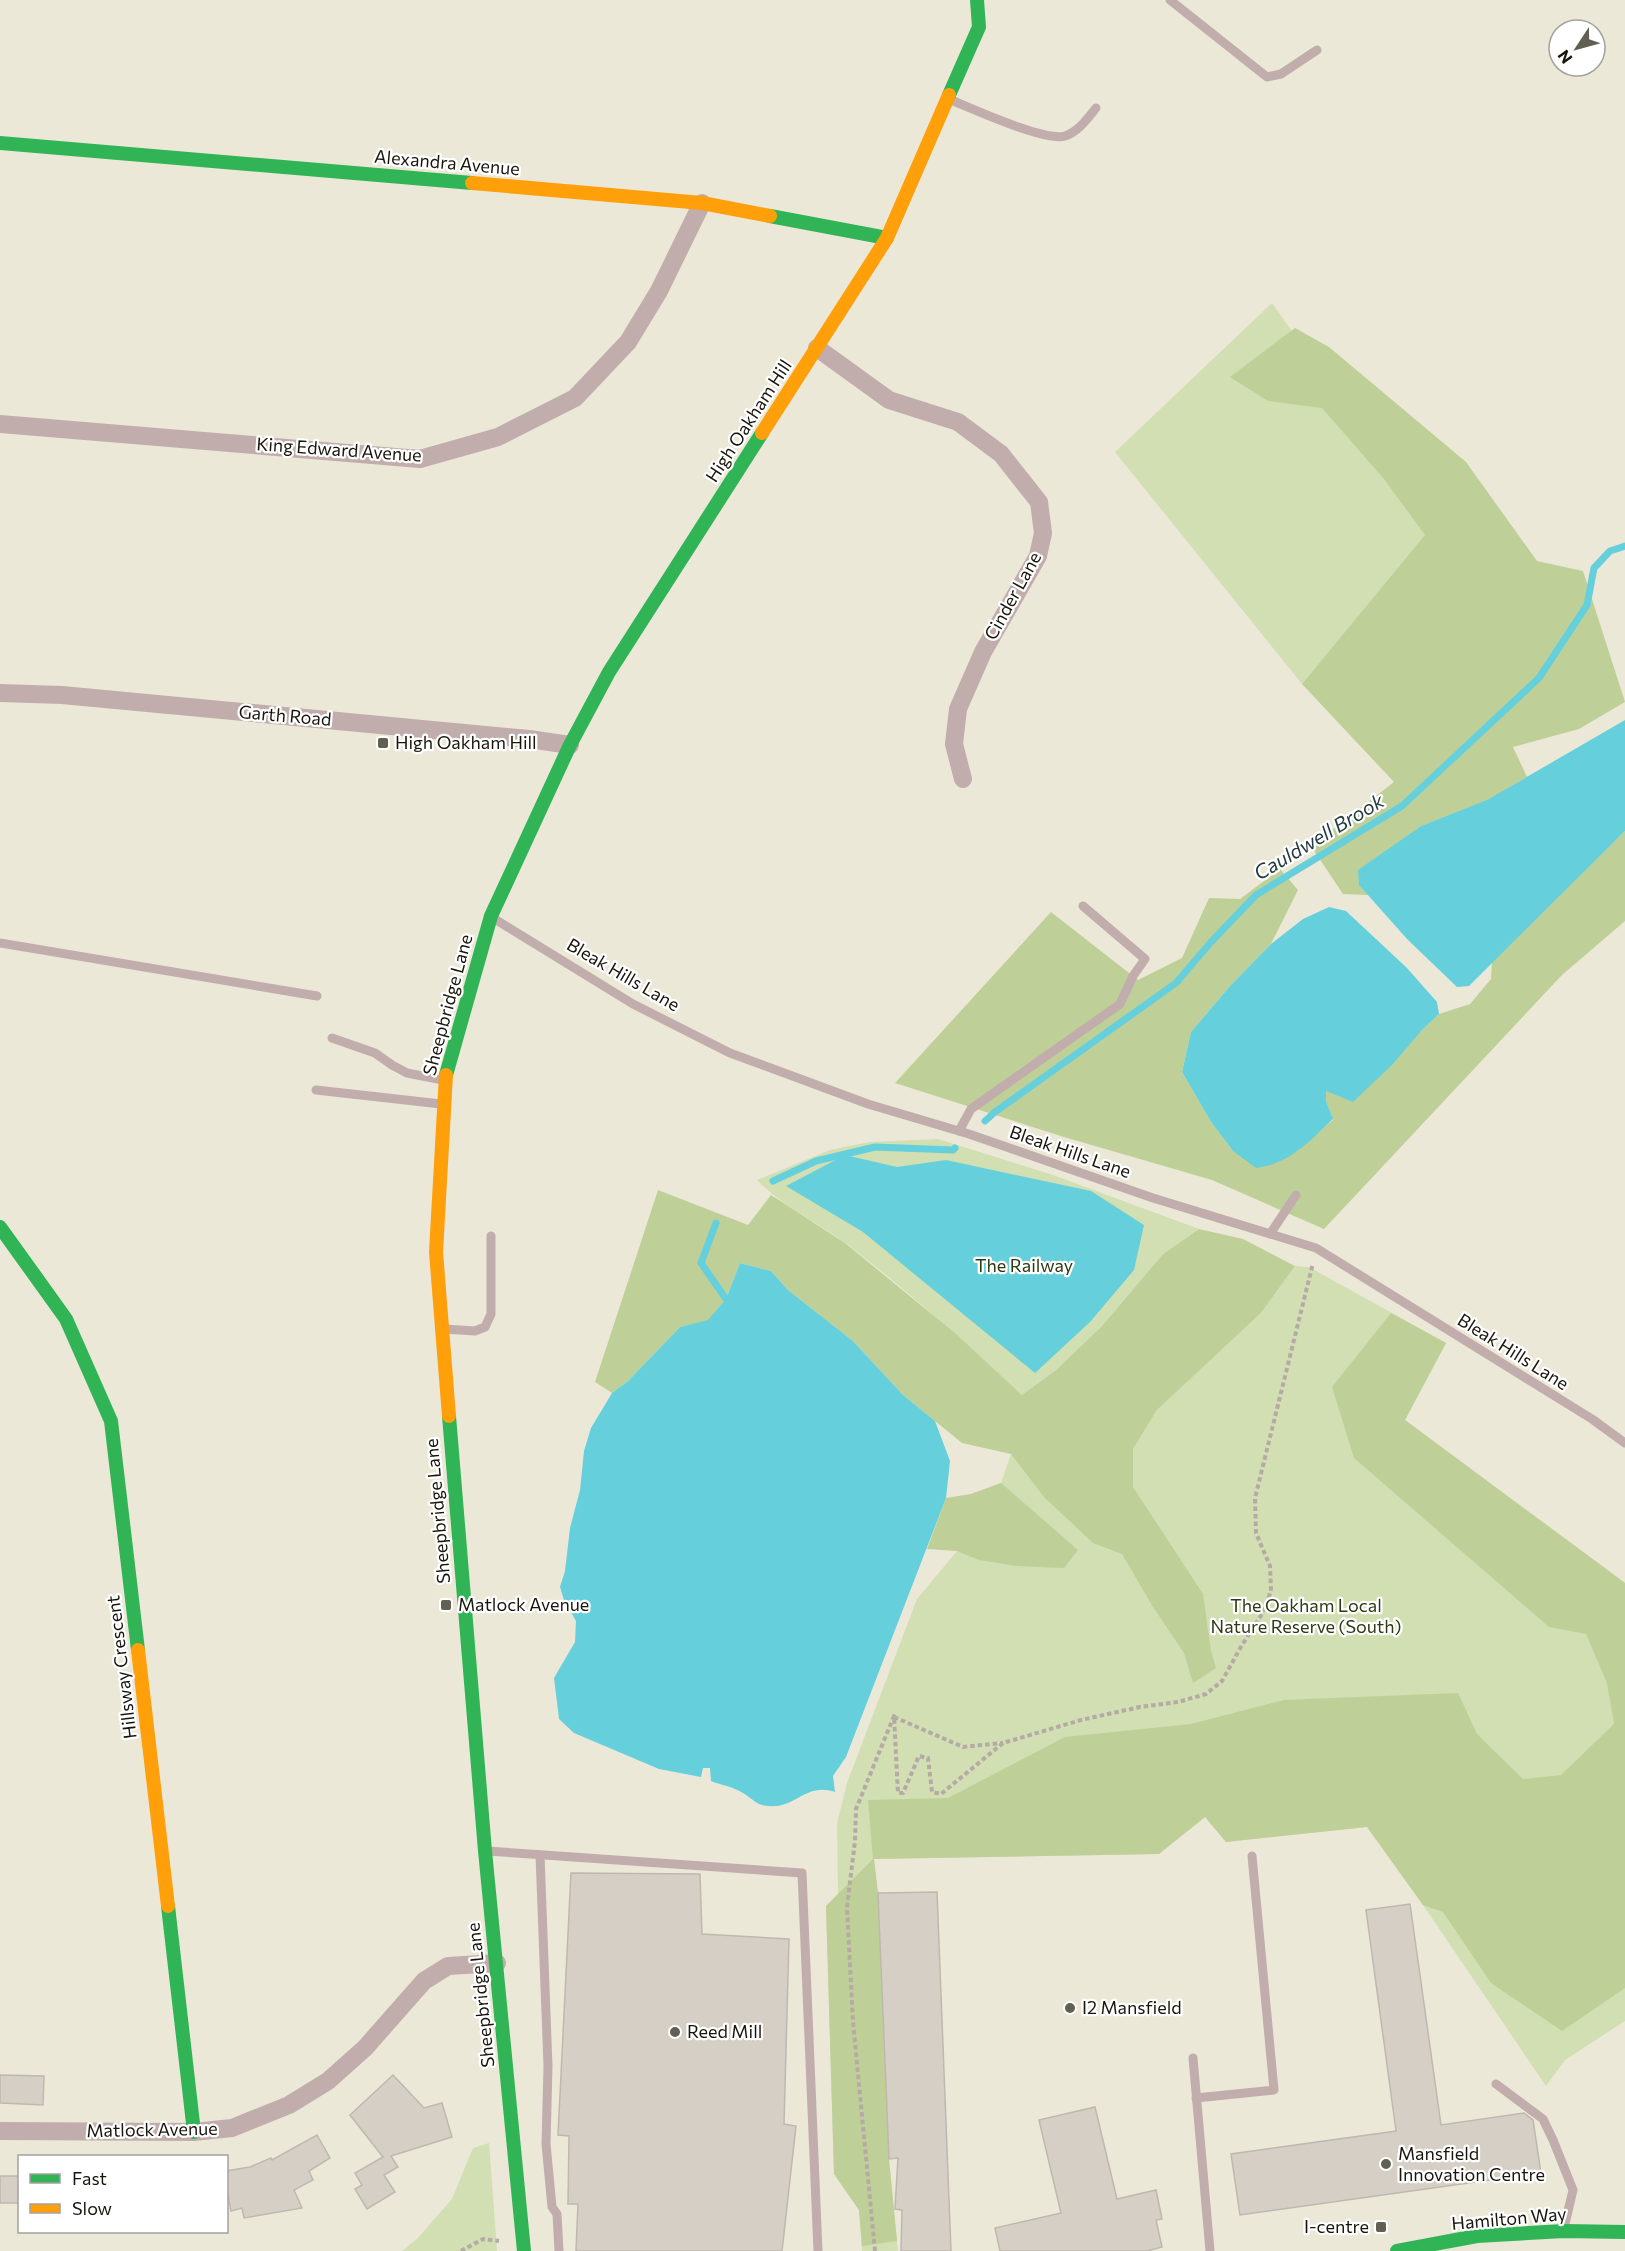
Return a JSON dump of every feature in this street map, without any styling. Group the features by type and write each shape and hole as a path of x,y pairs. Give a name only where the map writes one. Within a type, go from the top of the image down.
{"street":[{"name":"High Oakham Hill","path":"491,916 570,746 609,672 887,237 979,27 977,0"},
{"name":"Alexandra Avenue","path":"0,142 702,203 887,237"},
{"name":"King Edward Avenue","path":"0,424 420,459 498,437 575,398 628,342 659,291 702,203"},
{"name":"Cinder Lane","path":"817,348 890,400 958,422 1001,454 1038,502 1043,533 1038,556 982,652 958,709 954,744 963,779"},
{"name":"Garth Road","path":"0,693 62,695 529,739 570,746"},
{"name":"Sheepbridge Lane","path":"491,916 445,1080 436,1252 485,1851 524,2247"},
{"name":"Hillsway Crescent","path":"1,1231 66,1319 111,1421 194,2132"},
{"name":"Matlock Avenue","path":"0,2131 194,2132 232,2128 289,2105 328,2081 365,2048 424,1981 448,1966 497,1963"},
{"name":"Hamilton Way","path":"1397,2251 1436,2248 1478,2236 1564,2231 1625,2232"}],"lane":[{"path":"1170,0 1267,77 1281,74 1317,50"},
{"path":"948,99 1036,133 1062,137 1076,129 1096,108"},
{"path":"959,1131 971,1109 1120,1004 1133,976 1145,959 1083,906"},
{"name":"Bleak Hills Lane","path":"491,916 633,1004 730,1053 868,1104 959,1131 1154,1198 1316,1248 1592,1419 1625,1443"},
{"path":"0,943 317,996"},
{"path":"332,1038 375,1053 407,1073 445,1080"},
{"path":"316,1090 444,1104"},
{"path":"1270,1234 1296,1196"},
{"path":"442,1329 475,1330 484,1327 490,1314 491,1236"},
{"path":"485,1851 802,1873 818,2251"},
{"path":"540,1855 548,2066 546,2144 552,2207 557,2214 560,2251"},
{"path":"1197,2098 1274,2090 1252,1856"},
{"path":"1193,2058 1210,2251"},
{"path":"1496,2084 1543,2119 1553,2140 1573,2190 1564,2231"}],"path":[{"path":"894,1716 963,1747 1003,1743 1081,1720 1140,1707 1178,1702 1206,1694 1222,1681 1262,1614 1271,1591 1270,1566 1256,1533 1255,1498 1316,1248"},
{"path":"894,1716 898,1793 903,1793 919,1756 928,1758 932,1792 941,1794 1003,1743"},
{"path":"876,2251 853,2022 847,1907 855,1841 856,1809 894,1716"},
{"path":"461,2251 483,2239 524,2247"}],"green space":[{"path":"1272,303 1431,529 1302,684 1115,452"},
{"path":"1295,328 1329,347 1466,462 1537,561 1583,571 1625,702 1579,729 1513,747 1527,777 1487,801 1421,826 1371,862 1368,895 1343,894 1311,846 1394,782 1302,684 1425,535 1384,479 1322,408 1268,401 1230,377"},
{"path":"1625,831 1625,921 1562,975 1324,1229 1212,1180 1064,1137 895,1083 1051,912 1138,980 1182,958 1209,898 1240,899 1280,869 1298,890 1271,944 1230,986 1191,1032 1182,1072 1211,1122 1233,1151 1319,1132 1333,1120 1326,1101 1326,1091 1422,1030 1439,1014 1470,1004 1491,979 1492,962"},
{"name":"The Railway","path":"938,1139 1053,1175 1199,1229 1163,1254 1102,1326 1056,1370 1022,1395 936,1317 870,1262 836,1236 800,1214 757,1180 830,1150 869,1142"},
{"path":"658,1190 748,1225 771,1195 845,1243 955,1333 1022,1395 1056,1370 1102,1326 1163,1254 1199,1229 1243,1239 1295,1266 1261,1313 1157,1410 1133,1449 1133,1487 1203,1594 1211,1651 1216,1668 1193,1683 1184,1653 1153,1607 1122,1554 1093,1543 1044,1497 1011,1454 962,1443 903,1395 853,1341 788,1290 771,1271 740,1263 726,1299 708,1321 680,1327 628,1381 612,1393 595,1382"},
{"name":"The Oakham Local Nature Reserve (South)","path":"1295,1266 1309,1267 1446,1343 1405,1420 1625,1583 1625,2021 1565,2060 1546,2086 1367,1827 1226,1842 1205,1817 1159,1854 874,1859 878,1893 889,2159 898,2251 862,2251 859,2210 834,2174 826,1906 838,1894 837,1823 847,1783 917,1599 957,1551 971,1494 1001,1483 1011,1454 1133,1449 1157,1410 1261,1313"},
{"path":"1391,1313 1446,1343 1405,1420 1625,1583 1625,1988 1562,2031 1491,1983 1443,1912 1423,1905 1367,1827 1226,1842 1205,1817 1159,1854 874,1859 878,1893 889,2159 897,2241 862,2246 859,2210 834,2174 826,1906 873,1859 868,1800 948,1798 1065,1737 1191,1724 1284,1700 1458,1693 1477,1734 1523,1779 1561,1775 1614,1724 1607,1683 1586,1634 1549,1627 1354,1458 1332,1387"},
{"path":"1001,1483 1078,1550 1064,1568 1017,1566 979,1560 957,1551 927,1549 946,1498 971,1494"},
{"path":"489,2143 497,2251 402,2251 417,2239 452,2199 473,2148"}],"water":[{"path":"1625,720 1625,831 1469,986 1457,987 1407,939 1359,885 1358,870 1421,826 1487,800"},
{"path":"1329,907 1346,911 1407,968 1437,1002 1439,1014 1392,1065 1353,1102 1326,1091 1326,1101 1333,1119 1289,1157 1268,1166 1256,1168 1233,1151 1211,1122 1182,1072 1191,1032 1230,986 1271,944 1303,919"},
{"name":"The Railway","path":"845,1155 897,1167 946,1160 1091,1191 1144,1225 1134,1270 1090,1322 1035,1373 863,1232 786,1186"},
{"path":"740,1263 771,1271 788,1290 853,1341 903,1395 935,1421 950,1461 946,1498 846,1757 833,1776 835,1792 818,1790 777,1806 761,1805 739,1791 711,1781 710,1768 703,1768 701,1777 659,1769 574,1733 559,1719 554,1678 575,1642 576,1621 564,1600 560,1587 565,1571 570,1528 580,1490 584,1451 591,1428 612,1393 628,1381 680,1327 708,1320 726,1299"}],"building":[{"name":"Reed Mill","path":"571,1873 700,1874 702,1934 789,1939 784,2124 796,2126 782,2251 576,2251 578,2204 568,2204 569,2136 558,2135"},
{"path":"937,1892 951,2251 901,2251 902,2210 895,2209 898,2158 889,2159 878,1893"},
{"name":"Mansfield Innovation Centre","path":"1410,1904 1441,2125 1524,2113 1533,2120 1541,2173 1240,2215 1231,2154 1396,2131 1366,1910"},
{"path":"0,2075 44,2076 43,2105 0,2103"},
{"path":"393,2075 424,2108 442,2103 452,2137 391,2156 398,2167 384,2175 395,2192 367,2209 355,2189 362,2185 355,2173 383,2157 350,2115"},
{"path":"1095,2107 1117,2199 1156,2190 1162,2219 1156,2220 1162,2247 1147,2251 1000,2251 995,2228 1061,2213 1039,2120"},
{"path":"317,2135 330,2158 309,2171 313,2180 294,2190 302,2208 244,2218 242,2208 231,2211 228,2195 228,2171 250,2167 271,2158 272,2160"},
{"path":"0,2176 18,2176 18,2203 0,2203"}],"waterway":[{"name":"Cauldwell Brook","path":"985,1121 1176,983 1256,895 1402,806 1539,678 1587,605 1594,568 1610,551 1625,546"},
{"name":"Cauldwell Brook","path":"773,1181 816,1161 875,1147 953,1150 955,1148"},
{"name":"Cauldwell Brook","path":"716,1223 701,1263 726,1299"}],"traffic: fast":[{"path":"949,95 979,27 977,0"},
{"path":"0,143 472,183"},
{"path":"770,216 887,238"},
{"path":"446,1075 491,916 570,745 609,672 762,433"},
{"path":"0,1227 66,1319 111,1421 138,1650"},
{"path":"449,1416 485,1851 524,2251"},
{"path":"168,1906 194,2132"},
{"path":"1397,2251 1477,2236 1564,2231 1625,2232"}],"traffic: slow":[{"path":"762,433 887,238 949,95"},
{"path":"472,183 702,203 770,216"},
{"path":"446,1075 436,1252 449,1416"},
{"path":"138,1650 168,1906"}],"place":[{"name":"High Oakham Hill","path":"383,743"},
{"name":"Matlock Avenue","path":"446,1605"},
{"name":"I2 Mansfield","path":"1070,2008"},
{"name":"Reed Mill","path":"675,2032"},
{"name":"Mansfield Innovation Centre","path":"1386,2164"},
{"name":"I-centre","path":"1381,2227"}]}
